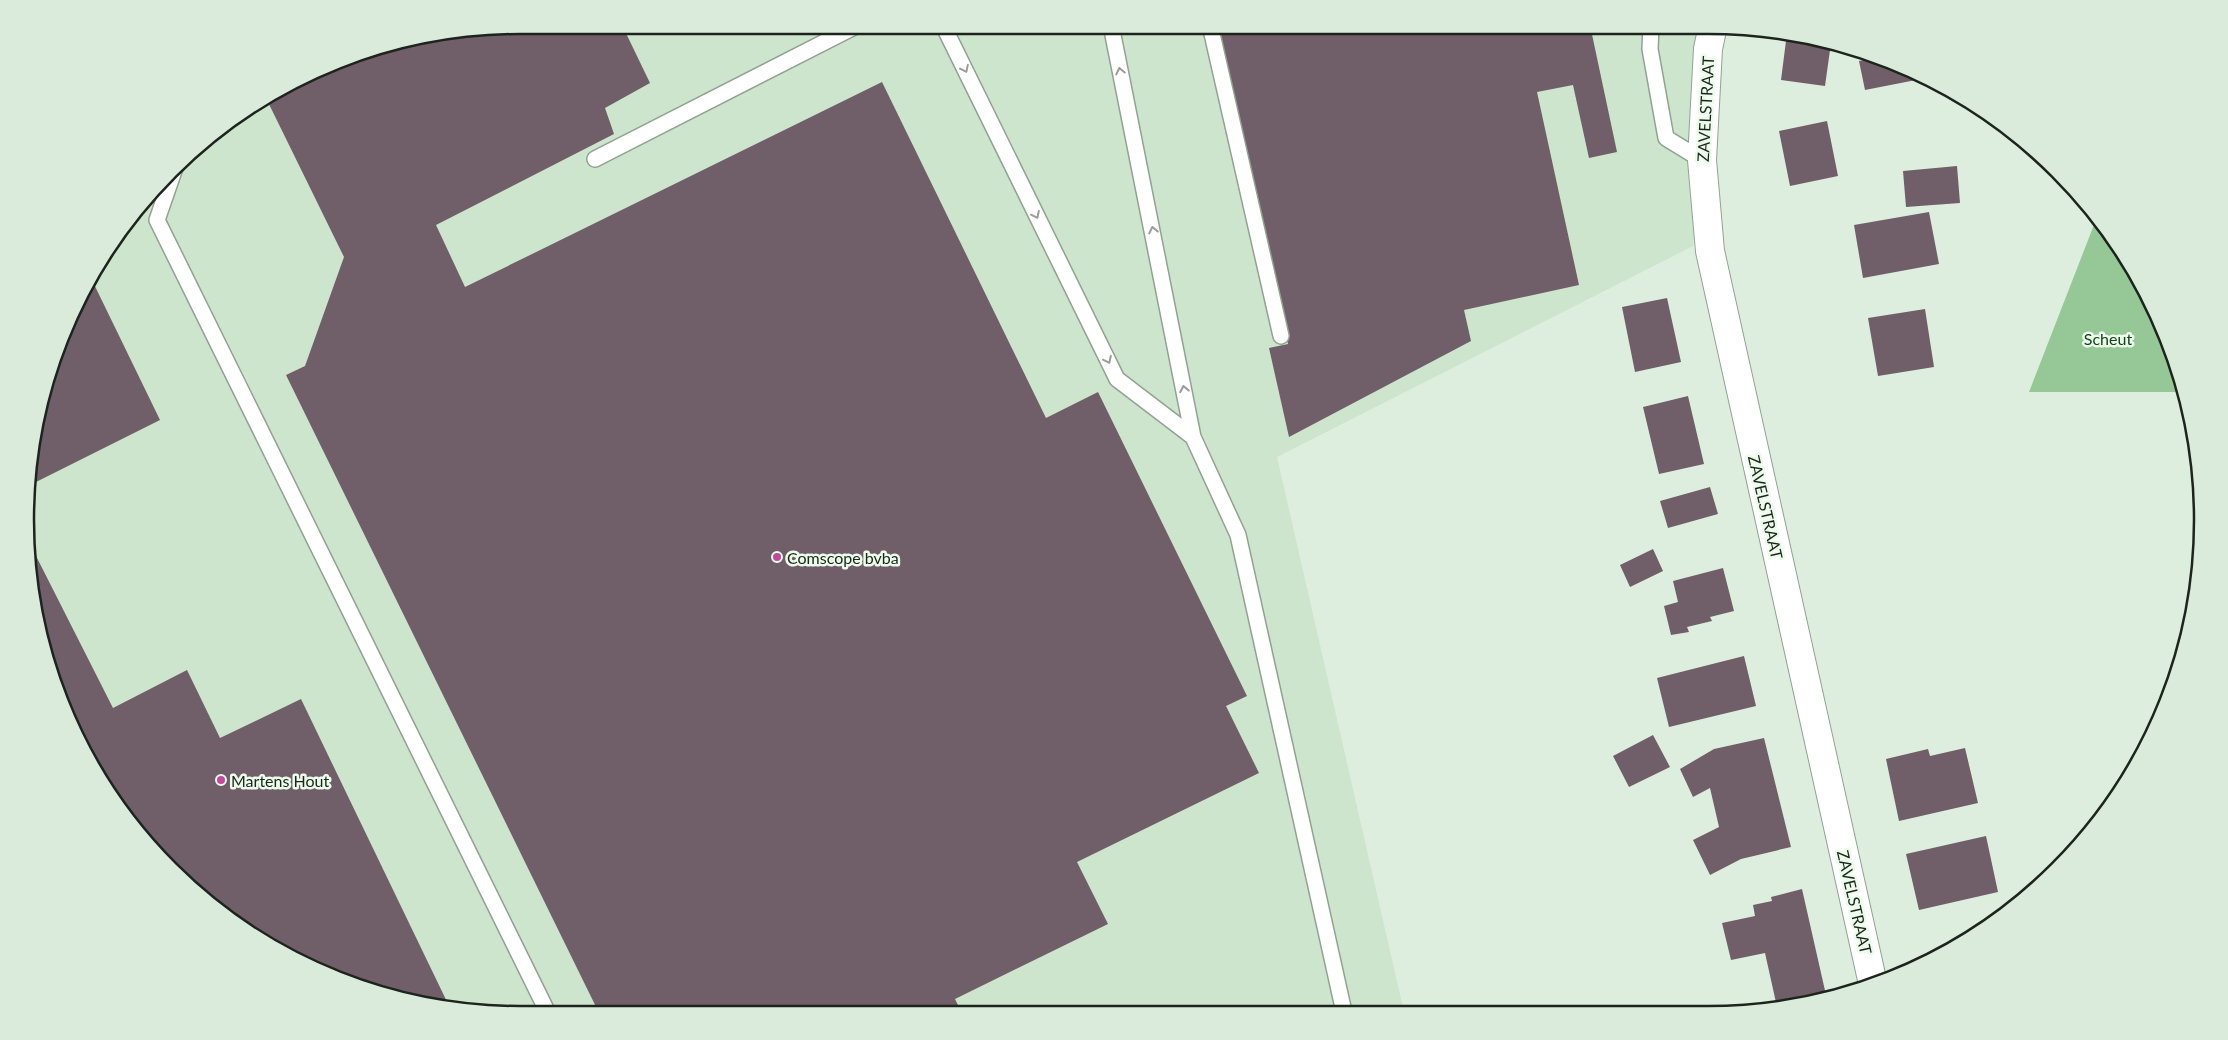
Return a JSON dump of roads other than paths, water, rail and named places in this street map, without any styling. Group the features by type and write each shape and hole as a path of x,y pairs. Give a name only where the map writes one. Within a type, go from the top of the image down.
{"street":[{"name":"ZAVELSTRAAT","path":"1711,34 1708,49 1702,160 1710,251 1871,977"}],"lane":[{"path":"595,159 840,34"},
{"path":"947,34 1117,379 1193,437"},
{"path":"1113,34 1193,437 1238,535 1343,1006"},
{"path":"1212,34 1281,336"},
{"path":"1651,34 1650,49 1666,138 1702,160"},
{"path":"170,182 157,220 546,1006"}],"place":[{"name":"Comscope bvba","path":"777,557"},
{"name":"Martens Hout","path":"221,780"}],"park label":[{"name":"Scheut","path":"2108,338"}]}
